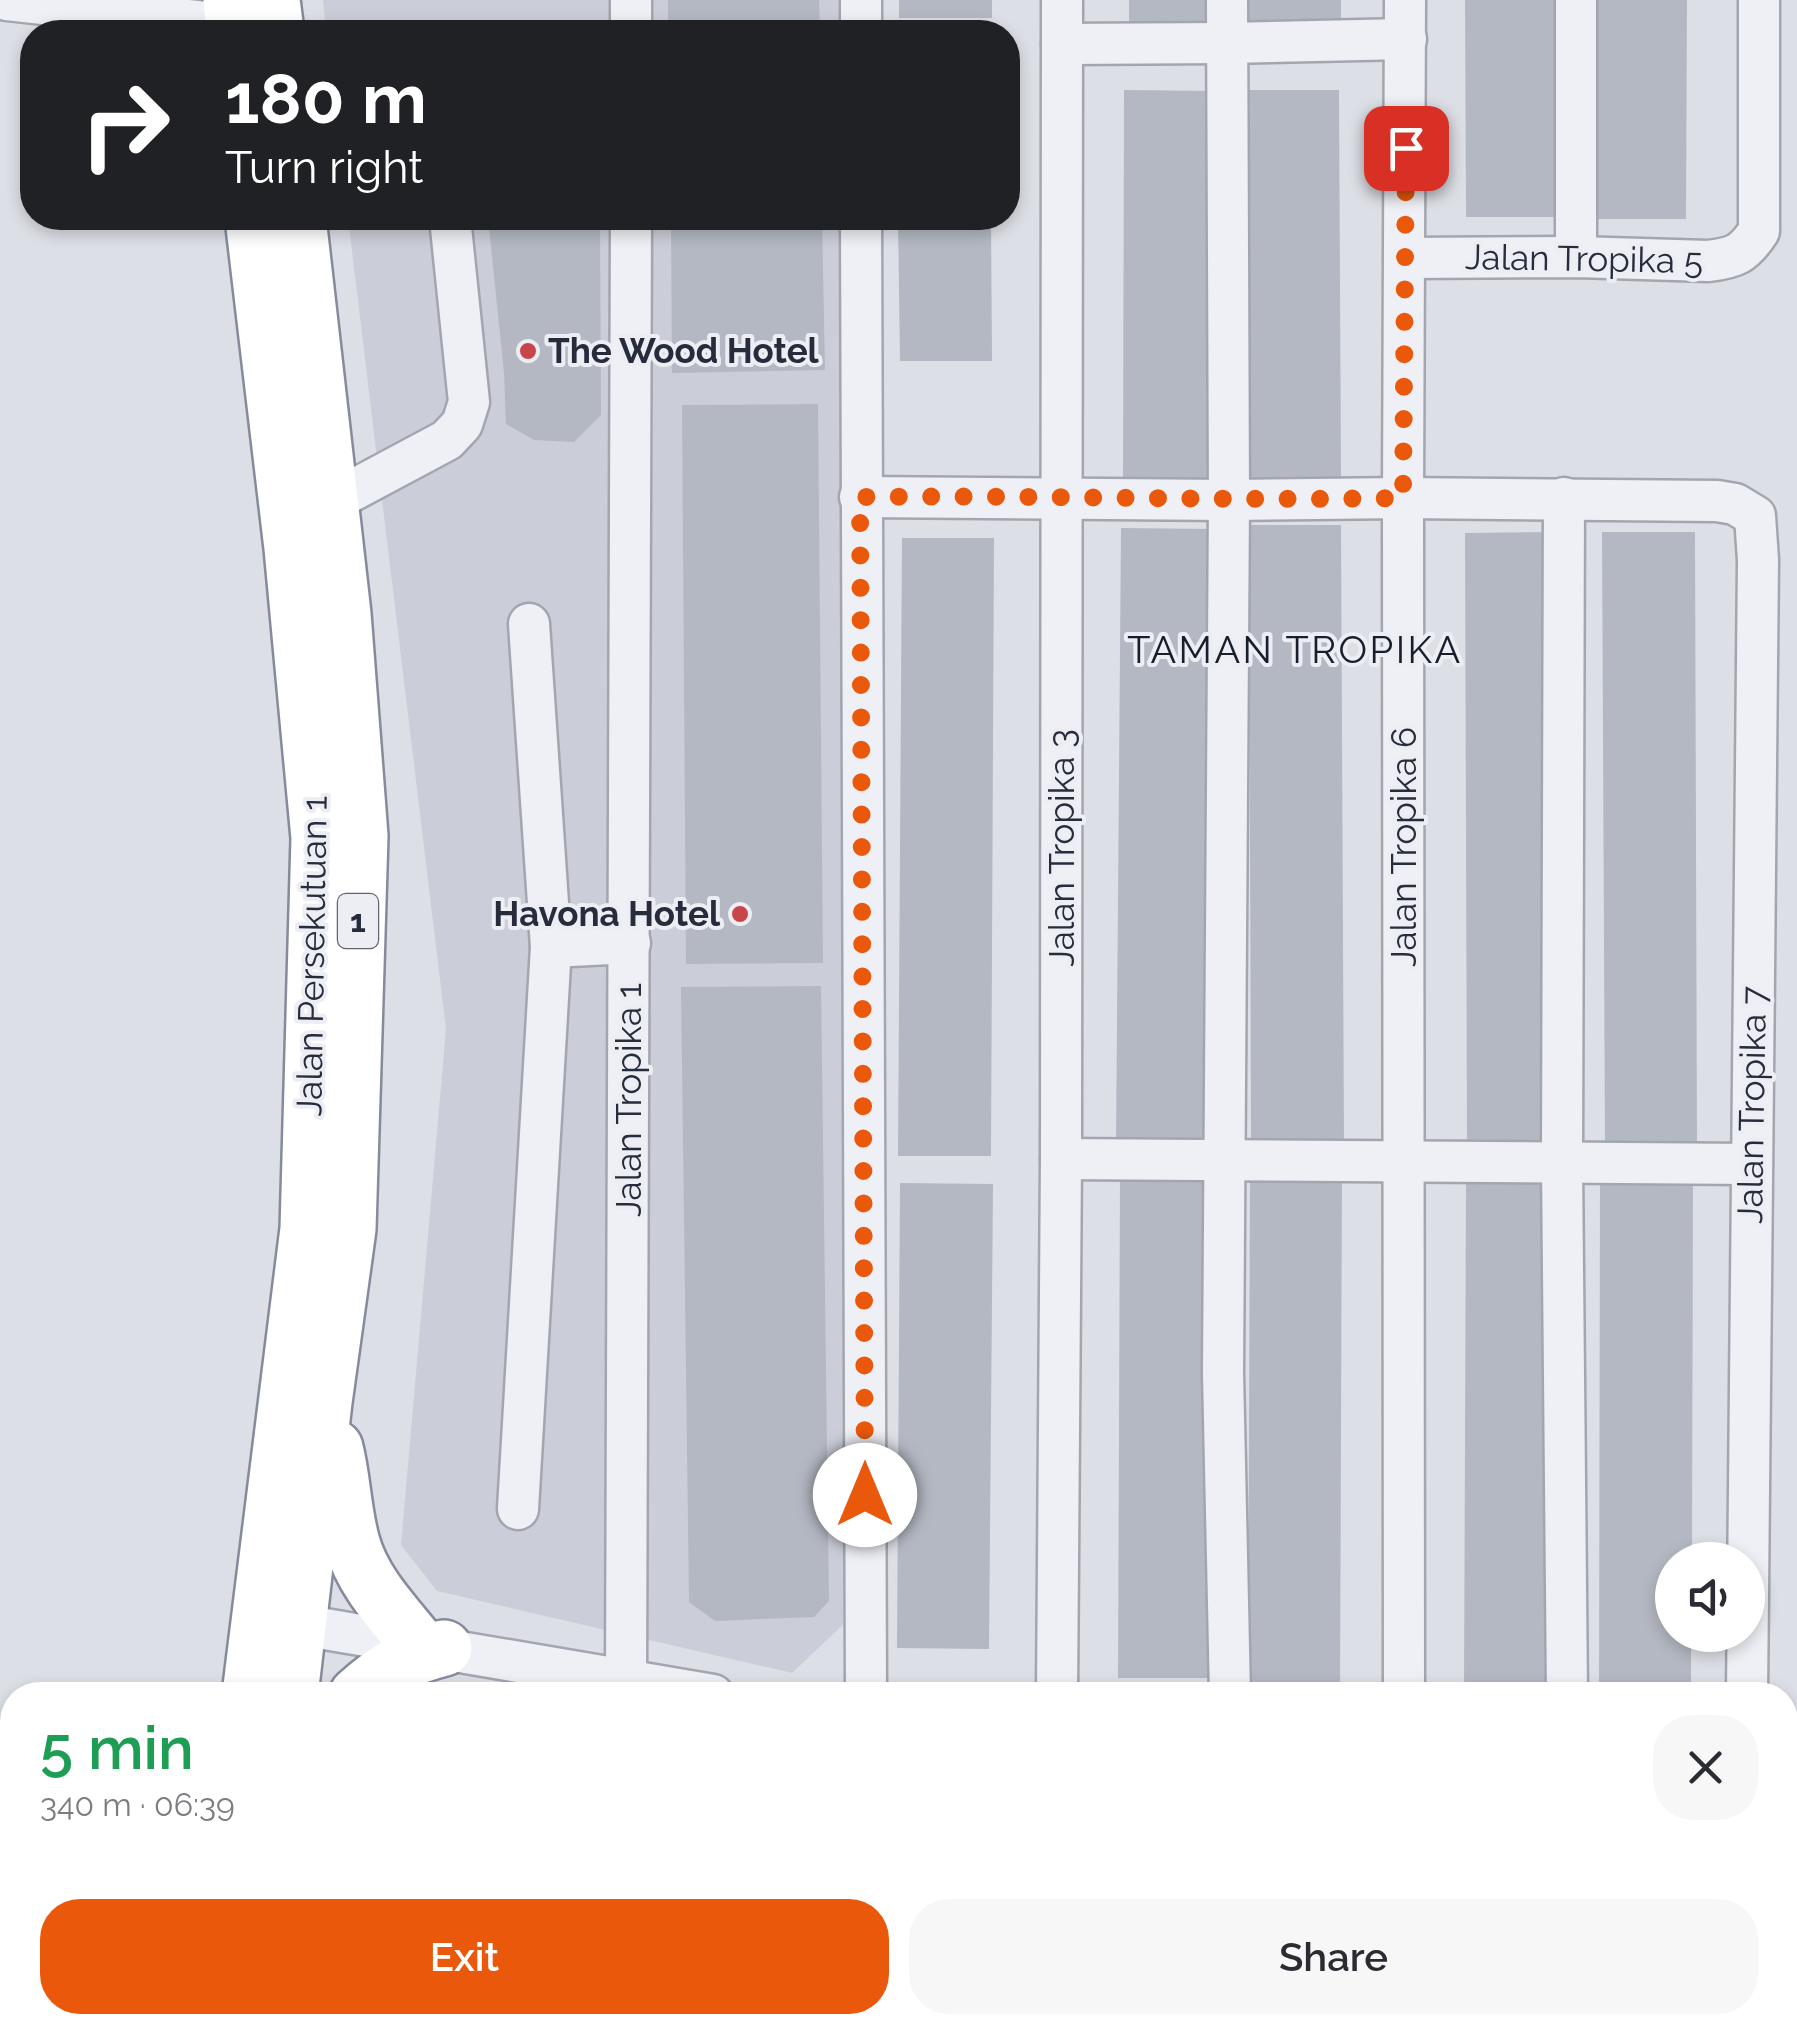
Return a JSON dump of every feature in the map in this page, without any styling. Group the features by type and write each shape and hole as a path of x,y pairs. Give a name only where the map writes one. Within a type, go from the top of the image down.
{"highway":[{"name":"Jalan Persekutuan 1","path":"254,230 292,548 319,838 308,1229 278,1622 288,1682"},
{"name":"Jalan Persekutuan 1","path":"255,1682 278,1622 324,1402 348,1229 360,836 343,614 299,230"},
{"path":"324,1402 341,1473 352,1546 369,1580 431,1646 395,1664 373,1682"}],"street":[{"path":"7,0 249,20"},
{"name":"Jalan Tropika 3","path":"1057,1682 1062,0"},
{"path":"1227,0 1229,500 1222,1373 1230,1682"},
{"path":"1576,0 1576,257"},
{"name":"Jalan Tropika 5","path":"1406,258 1576,257 1708,262 1747,250 1759,231 1759,0"},
{"path":"1062,44 1227,43 1406,19"},
{"name":"Jalan Tropika 6","path":"1404,1682 1406,19"},
{"path":"331,502 446,440 462,424 469,402 451,230"},
{"name":"Jalan Tropika 1","path":"607,1682 630,943 630,230"},
{"path":"860,230 866,1682"},
{"path":"860,497 1564,498 1562,1163 1567,1682"},
{"name":"Jalan Tropika 7","path":"1564,498 1717,500 1735,504 1755,516 1758,560 1747,1682"},
{"path":"518,1509 551,946 529,624"},
{"path":"551,946 630,943"},
{"path":"1061,1160 1752,1164"},
{"path":"278,1622 431,1646 593,1682"}],"shaded area":[{"path":"323,0 854,0 854,20 325,20"},
{"path":"349,230 854,230 848,1620 792,1673 437,1591 401,1545 446,1029"}],"building":[{"path":"668,0 819,0 820,20 668,20"},
{"path":"899,0 992,0 992,18 899,18"},
{"path":"1129,0 1222,0 1222,34 1129,34"},
{"path":"1248,0 1341,0 1341,30 1249,31"},
{"path":"1465,0 1558,0 1559,217 1466,217"},
{"path":"1594,0 1687,0 1686,219 1594,219"},
{"path":"1124,90 1217,91 1215,478 1123,478"},
{"path":"1246,90 1339,90 1341,477 1248,478"},
{"path":"489,230 600,230 601,415 574,442 534,440 506,424"},
{"path":"671,230 822,230 825,370 672,373"},
{"path":"898,230 991,230 992,361 900,361"},
{"path":"818,404 823,963 686,964 682,405"},
{"path":"1249,525 1341,525 1344,1143 1251,1143"},
{"path":"1121,528 1214,529 1209,1147 1116,1146"},
{"path":"1558,532 1559,1150 1467,1150 1465,533"},
{"path":"1602,532 1695,532 1697,1150 1605,1150"},
{"path":"902,538 994,538 991,1156 898,1156"},
{"path":"821,986 829,1601 814,1617 715,1621 689,1602 681,987"},
{"path":"1250,1171 1342,1171 1340,1682 1248,1682"},
{"path":"1120,1176 1212,1177 1211,1678 1118,1678"},
{"path":"1600,1177 1693,1178 1692,1542 1655,1542 1655,1652 1691,1652 1691,1682 1599,1682"},
{"path":"1466,1178 1558,1178 1556,1682 1464,1682"},
{"path":"900,1183 993,1184 989,1649 897,1648"}],"place":[{"name":"The Wood Hotel","path":"528,351"},
{"name":"Havona Hotel","path":"740,914"}],"district":[{"name":"TAMAN TROPIKA","path":"1295,650"}],"route":[{"path":"865,1495 860,497 1403,498 1406,148"}]}
